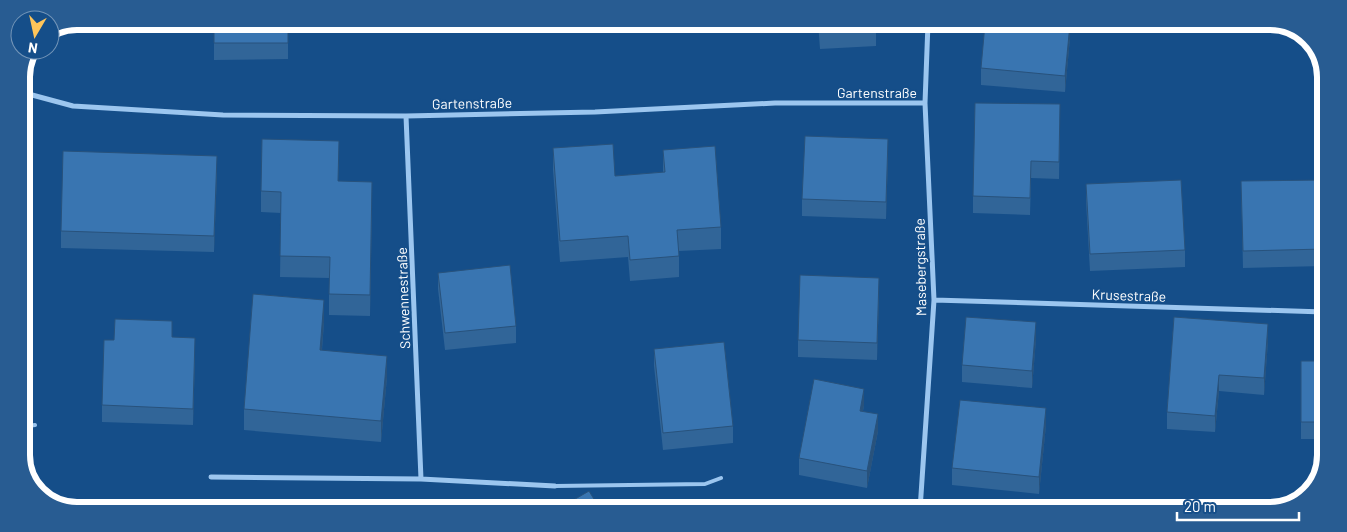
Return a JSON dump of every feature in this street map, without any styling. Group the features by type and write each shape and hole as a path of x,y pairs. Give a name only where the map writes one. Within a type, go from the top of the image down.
{"street":[{"name":"Masebergstraße","path":"921,502 934,300 925,103 928,30"},
{"name":"Gartenstraße","path":"30,94 73,106 223,114 406,116 595,112 775,103 925,103"},
{"name":"Schwennestraße","path":"406,116 421,479"},
{"name":"Krusestraße","path":"934,300 1317,312"},
{"path":"211,477 421,479 555,486"}],"lane":[{"path":"30,426 35,425"},
{"path":"555,486 705,484 721,478"}],"building":[{"path":"214,30 288,30 288,43 214,43"},
{"path":"820,30 857,30 820,32"},
{"path":"984,30 1069,30 1065,76 981,68"},
{"path":"975,103 1060,104 1059,162 1031,161 1030,198 973,196"},
{"path":"805,136 888,139 886,202 802,199"},
{"path":"262,139 339,141 338,181 372,182 370,295 329,294 330,257 280,256 281,192 261,191"},
{"path":"613,144 615,176 665,172 663,150 715,146 721,227 677,230 679,256 630,260 628,236 560,241 553,148"},
{"path":"63,151 217,156 214,236 61,231"},
{"path":"1181,180 1185,250 1090,254 1086,184"},
{"path":"1317,180 1317,249 1243,251 1241,181"},
{"path":"510,265 516,326 445,333 438,273"},
{"path":"800,275 879,278 877,343 798,340"},
{"path":"253,294 324,300 320,350 387,356 381,421 244,409"},
{"path":"966,317 1036,322 1032,371 962,365"},
{"path":"1174,317 1268,324 1264,378 1219,375 1215,416 1167,412"},
{"path":"115,319 172,321 172,337 195,338 193,409 102,405 104,340 114,340"},
{"path":"724,342 733,426 663,433 654,349"},
{"path":"1301,361 1317,361 1317,422 1301,422"},
{"path":"814,379 864,389 860,411 878,414 867,471 799,458"},
{"path":"960,400 1046,408 1039,477 952,468"},
{"path":"589,491 596,502 570,502"}]}
